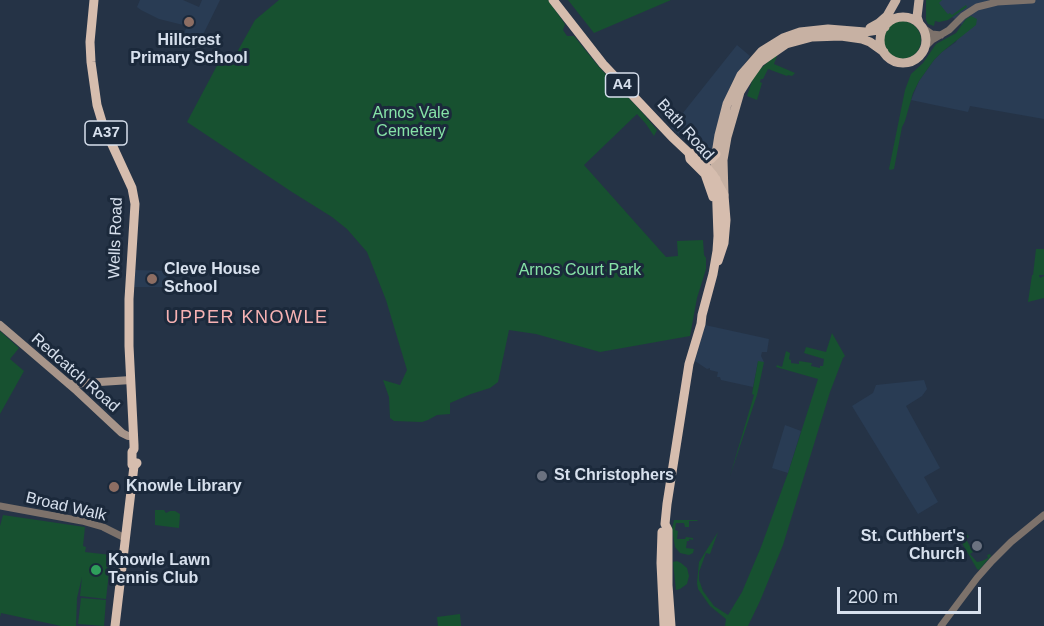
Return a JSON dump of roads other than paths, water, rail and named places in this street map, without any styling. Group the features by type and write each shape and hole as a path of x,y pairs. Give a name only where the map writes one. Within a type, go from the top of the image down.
{"highway":[{"name":"Wells Road","path":"94,0 90,42 97,105 103,125 132,188 135,204 129,299 134,436 132,465 134,466 115,626"},
{"name":"Bath Road","path":"553,0 603,64 689,153 690,159 716,183"},
{"name":"A4","path":"689,153 695,154 701,160"},
{"path":"701,160 707,161 719,157"},
{"name":"Bath Road","path":"701,160 716,183"},
{"path":"664,626 662,531 665,524 675,444 692,352 695,348 713,274 724,243 726,220 716,183"},
{"path":"665,524 668,530 671,626"}],"main road":[{"path":"884,52 881,35 895,14 896,0"},
{"path":"859,31 883,20 896,0"},
{"path":"716,183 719,157 741,92 760,62 786,44 802,39 830,36 865,40 892,60 899,63 913,61 919,57 926,40 917,17 919,0"},
{"path":"716,183 723,118 733,89 741,75 762,51 783,38 800,32 828,29 871,31 897,18 904,17 920,25"},
{"name":"Redcatch Road","path":"0,325 69,384 77,387 122,433 134,436"},
{"path":"77,387 131,380"}],"street":[{"path":"925,47 977,7 997,2 1032,0"},
{"path":"920,25 932,34 941,35"},
{"name":"Broad Walk","path":"0,506 82,521 103,527 125,538"},
{"path":"941,626 992,561 1044,515"}],"place":[{"name":"Hillcrest Primary School","path":"189,22"},
{"name":"Cleve House School","path":"152,279"},
{"name":"St Christophers","path":"542,476"},
{"name":"Knowle Library","path":"114,487"},
{"name":"St. Cuthbert's Church","path":"977,546"},
{"name":"Knowle Lawn Tennis Club","path":"96,570"}],"district":[{"name":"UPPER KNOWLE","path":"247,318"}],"park label":[{"name":"Arnos Vale Cemetery","path":"411,123"},
{"name":"Arnos Court Park","path":"580,271"}]}
